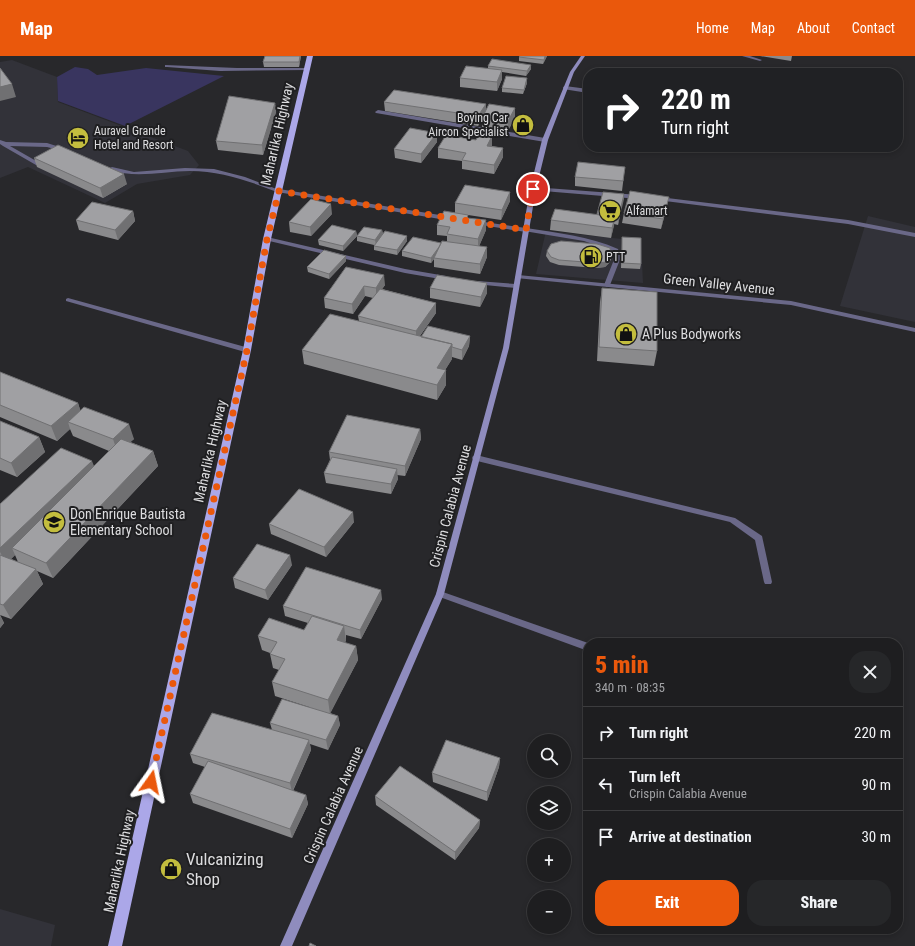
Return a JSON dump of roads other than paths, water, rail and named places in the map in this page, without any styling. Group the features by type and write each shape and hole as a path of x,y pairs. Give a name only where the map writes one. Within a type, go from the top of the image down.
{"main road":[{"name":"Maharlika Highway","path":"115,946 247,350 267,239 310,56"},
{"name":"Crispin Calabia Avenue","path":"286,946 440,594 506,348 533,189 545,140 572,72 583,56"}],"street":[{"path":"744,56 760,60"},
{"path":"167,66 204,70 246,71 307,69"},
{"path":"565,88 583,90"},
{"path":"378,112 545,140"},
{"path":"2,143 57,146 71,152"},
{"path":"2,143 36,163"},
{"path":"106,167 121,173 133,174 173,170 206,170 252,180 279,191 456,219"},
{"path":"533,189 646,198"},
{"path":"654,199 848,222 915,235"},
{"path":"472,222 607,245 616,250 618,257 607,285"},
{"path":"267,239 405,271 452,279"},
{"name":"Green Valley Avenue","path":"518,277 791,303 915,330"},
{"path":"468,282 516,286"},
{"path":"68,300 247,350"},
{"path":"476,458 732,520 759,538 768,582"},
{"path":"440,594 583,645"}],"place":[{"name":"Boying Car Aircon Specialist","path":"523,125"},
{"name":"Auravel Grande Hotel and Resort","path":"78,138"},
{"name":"Alfamart","path":"610,211"},
{"name":"PTT","path":"591,257"},
{"name":"A Plus Bodyworks","path":"626,334"},
{"name":"Don Enrique Bautista Elementary School","path":"54,522"},
{"name":"Vulcanizing Shop","path":"171,869"}]}
